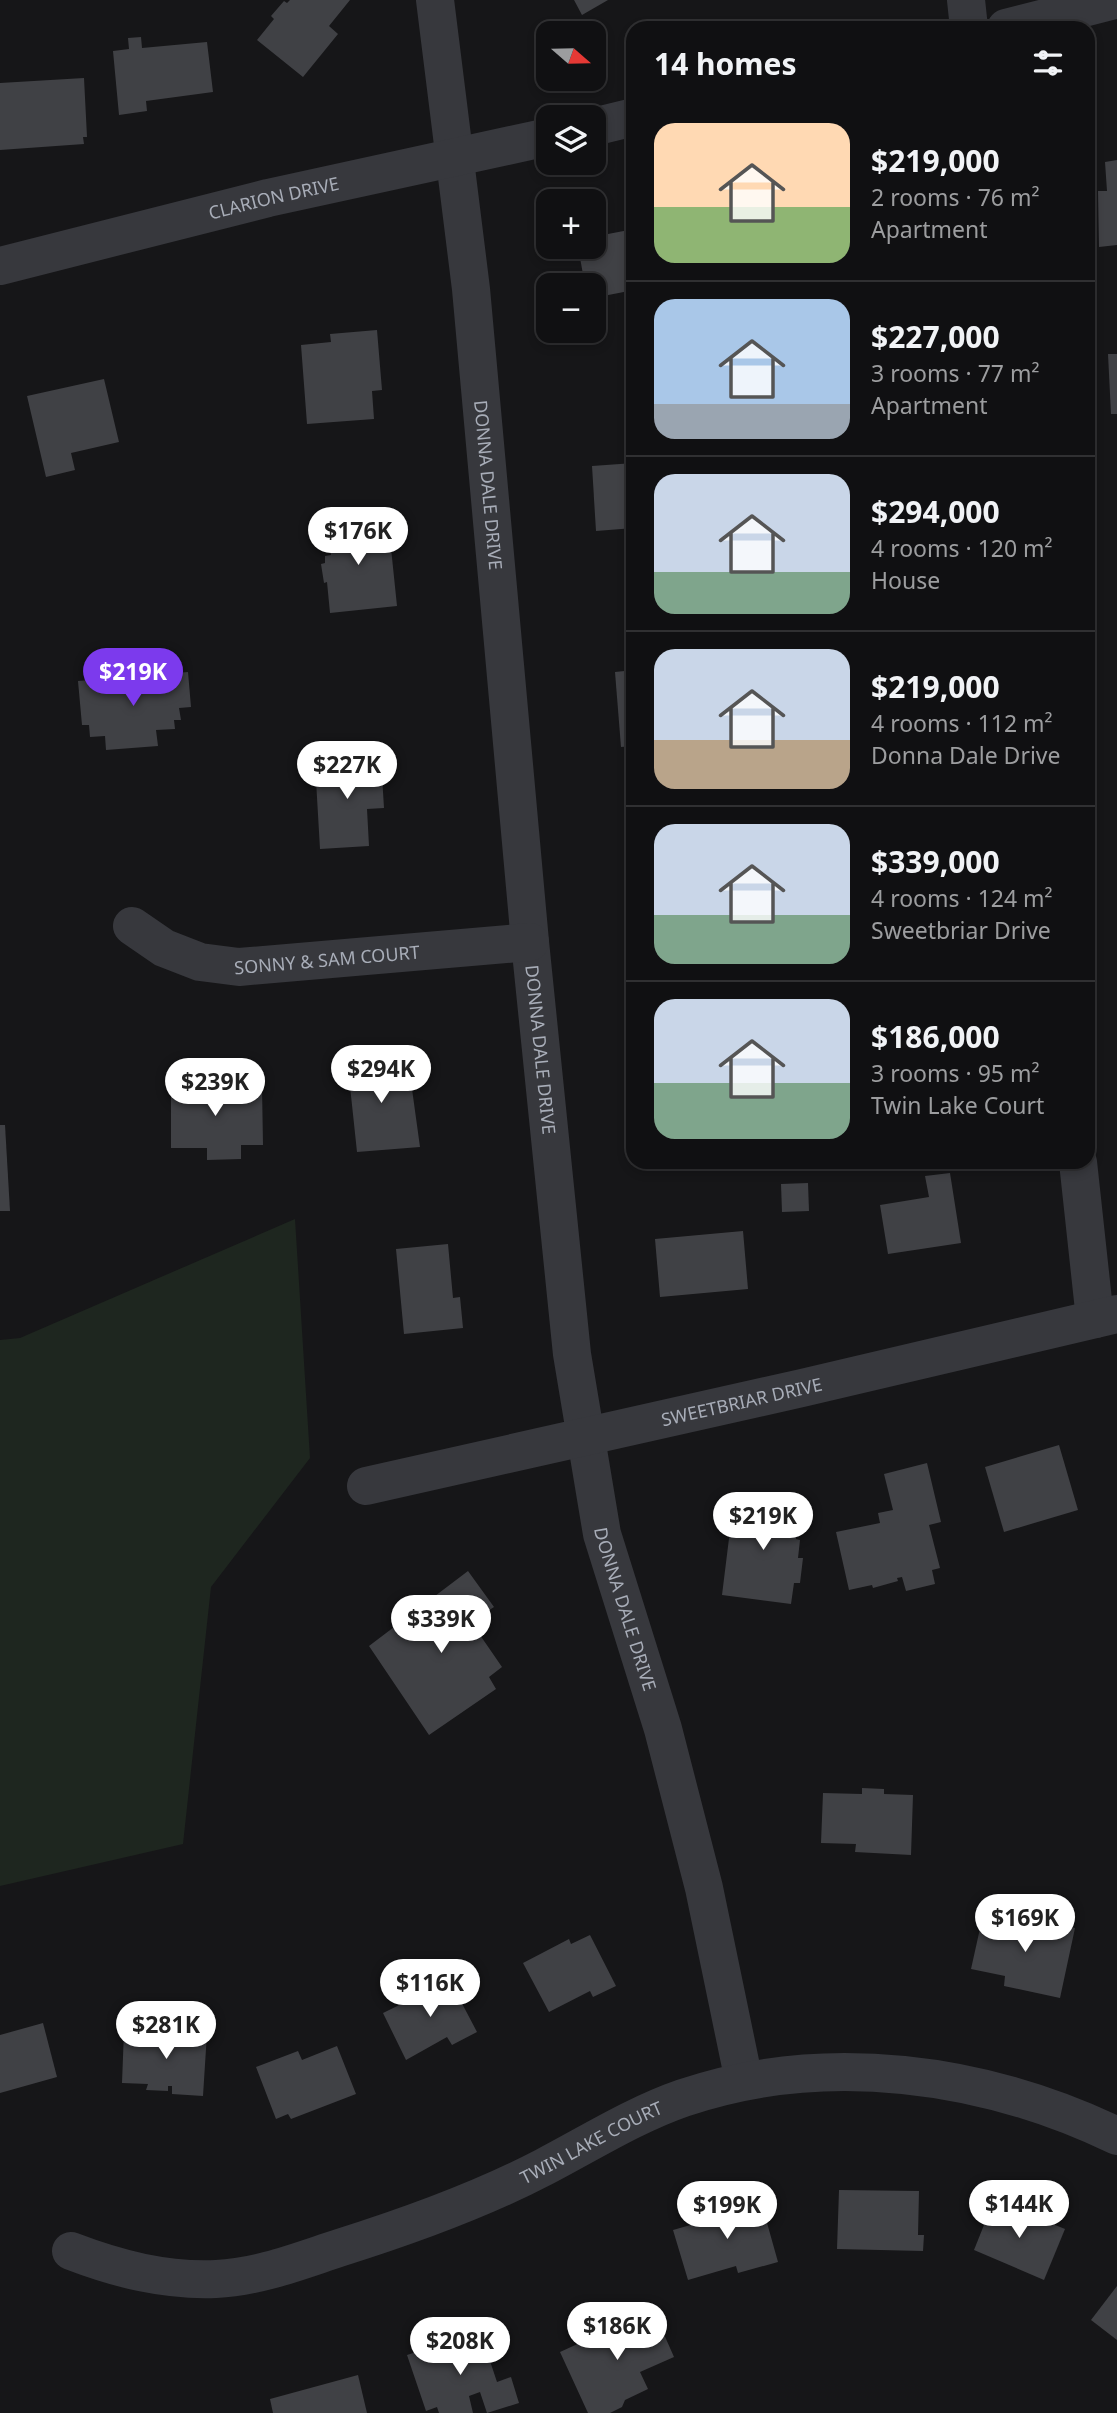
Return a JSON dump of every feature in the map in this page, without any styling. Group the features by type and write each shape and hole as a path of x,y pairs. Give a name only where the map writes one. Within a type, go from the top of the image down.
{"street":[{"name":"DONNA DALE DRIVE","path":"435,0 471,289 530,942 572,1354 584,1437 603,1534 663,1729 704,1888 744,2081"},
{"path":"966,0 968,21"},
{"path":"1033,21 1115,0"},
{"path":"606,124 626,119"},
{"name":"CLARION DRIVE","path":"0,266 268,198 536,140"},
{"name":"SONNY & SAM COURT","path":"132,926 164,948 200,962 239,967 530,942"},
{"path":"1079,1169 1106,1316"},
{"name":"SWEETBRIAR DRIVE","path":"366,1486 1106,1316"},
{"name":"TWIN LAKE COURT","path":"71,2251 111,2266 164,2277 218,2279 271,2271 418,2222 541,2168 632,2119 682,2098 744,2081 800,2073 869,2072 944,2080 1018,2096 1089,2122 1117,2136"}],"shaded area":[{"path":"295,1219 310,1458 211,1587 183,1844 0,1886 0,1340 20,1338"}],"building":[{"path":"290,0 350,0 329,26 338,34 303,77 257,40 274,19 271,16 284,1 287,3"},
{"path":"574,0 608,0 582,15"},
{"path":"141,37 142,48 207,42 213,92 146,101 147,111 119,115 113,51 129,49 128,38"},
{"path":"84,78 87,137 83,137 84,144 0,150 0,83"},
{"path":"1117,160 1117,245 1099,247 1098,191 1107,191 1105,162"},
{"path":"606,228 608,234 626,231 626,292 606,295 606,273 583,273 580,259 606,259"},
{"path":"377,330 382,390 372,391 374,419 307,424 301,345 331,342 330,334"},
{"path":"1108,354 1117,354 1117,414 1111,414"},
{"path":"104,379 119,442 71,453 75,470 46,477 27,396"},
{"path":"626,464 626,529 596,531 592,466"},
{"path":"374,514 379,549 391,548 397,606 330,613 327,582 324,583 321,564 325,563 325,556 331,555 327,519"},
{"path":"626,671 626,747 621,747 615,672"},
{"path":"188,672 191,707 179,708 181,720 174,720 175,729 156,730 158,746 106,750 105,736 90,737 89,725 82,725 78,681"},
{"path":"381,759 384,808 367,809 369,846 320,849 315,763"},
{"path":"398,1054 403,1090 412,1089 420,1147 357,1152 347,1058"},
{"path":"205,1077 205,1087 262,1087 263,1145 241,1145 241,1159 207,1160 207,1148 171,1148 171,1078"},
{"path":"0,1125 5,1125 10,1211 0,1211"},
{"path":"950,1173 961,1243 888,1254 880,1205 929,1197 925,1176"},
{"path":"808,1183 809,1211 782,1212 781,1184"},
{"path":"743,1231 748,1289 660,1297 655,1239"},
{"path":"448,1244 453,1298 460,1297 463,1328 404,1334 396,1249"},
{"path":"1059,1445 1078,1510 1004,1532 985,1467"},
{"path":"927,1463 941,1522 929,1525 940,1568 932,1570 935,1584 906,1591 902,1577 897,1578 898,1581 873,1588 872,1585 849,1590 836,1532 880,1523 878,1513 893,1510 884,1474"},
{"path":"734,1498 800,1507 796,1539 800,1540 798,1558 803,1558 800,1583 794,1583 791,1604 722,1595"},
{"path":"468,1571 494,1607 471,1622 502,1667 489,1677 496,1689 429,1735 369,1646"},
{"path":"862,1788 884,1789 884,1794 913,1795 911,1855 855,1852 856,1844 821,1843 823,1793 862,1794"},
{"path":"983,1915 1034,1926 1036,1919 1075,1928 1060,1998 1004,1986 1005,1976 971,1969"},
{"path":"590,1935 616,1986 593,1997 590,1991 549,2012 523,1963 569,1939 571,1944"},
{"path":"446,1973 477,2032 452,2045 447,2037 406,2060 383,2013 428,1991 424,1983"},
{"path":"43,2023 57,2077 0,2093 0,2035"},
{"path":"162,2030 207,2033 203,2096 172,2094 172,2086 168,2086 168,2091 146,2090 148,2084 122,2083 124,2031 161,2034"},
{"path":"337,2046 356,2094 291,2119 288,2114 276,2119 256,2067 298,2051 302,2060"},
{"path":"839,2190 919,2191 918,2235 924,2235 923,2251 837,2249"},
{"path":"760,2198 778,2262 738,2273 736,2266 688,2280 673,2230 708,2220 706,2213"},
{"path":"994,2200 1065,2229 1044,2280 974,2250"},
{"path":"1117,2286 1117,2340 1091,2320"},
{"path":"651,2305 674,2357 640,2372 648,2389 625,2400 622,2407 610,2413 588,2413 560,2352 630,2320 627,2316"},
{"path":"480,2331 497,2382 511,2377 519,2403 487,2413 480,2392 469,2396 473,2413 439,2413 437,2407 426,2411 407,2355"},
{"path":"358,2375 367,2413 273,2413 270,2399"}]}
